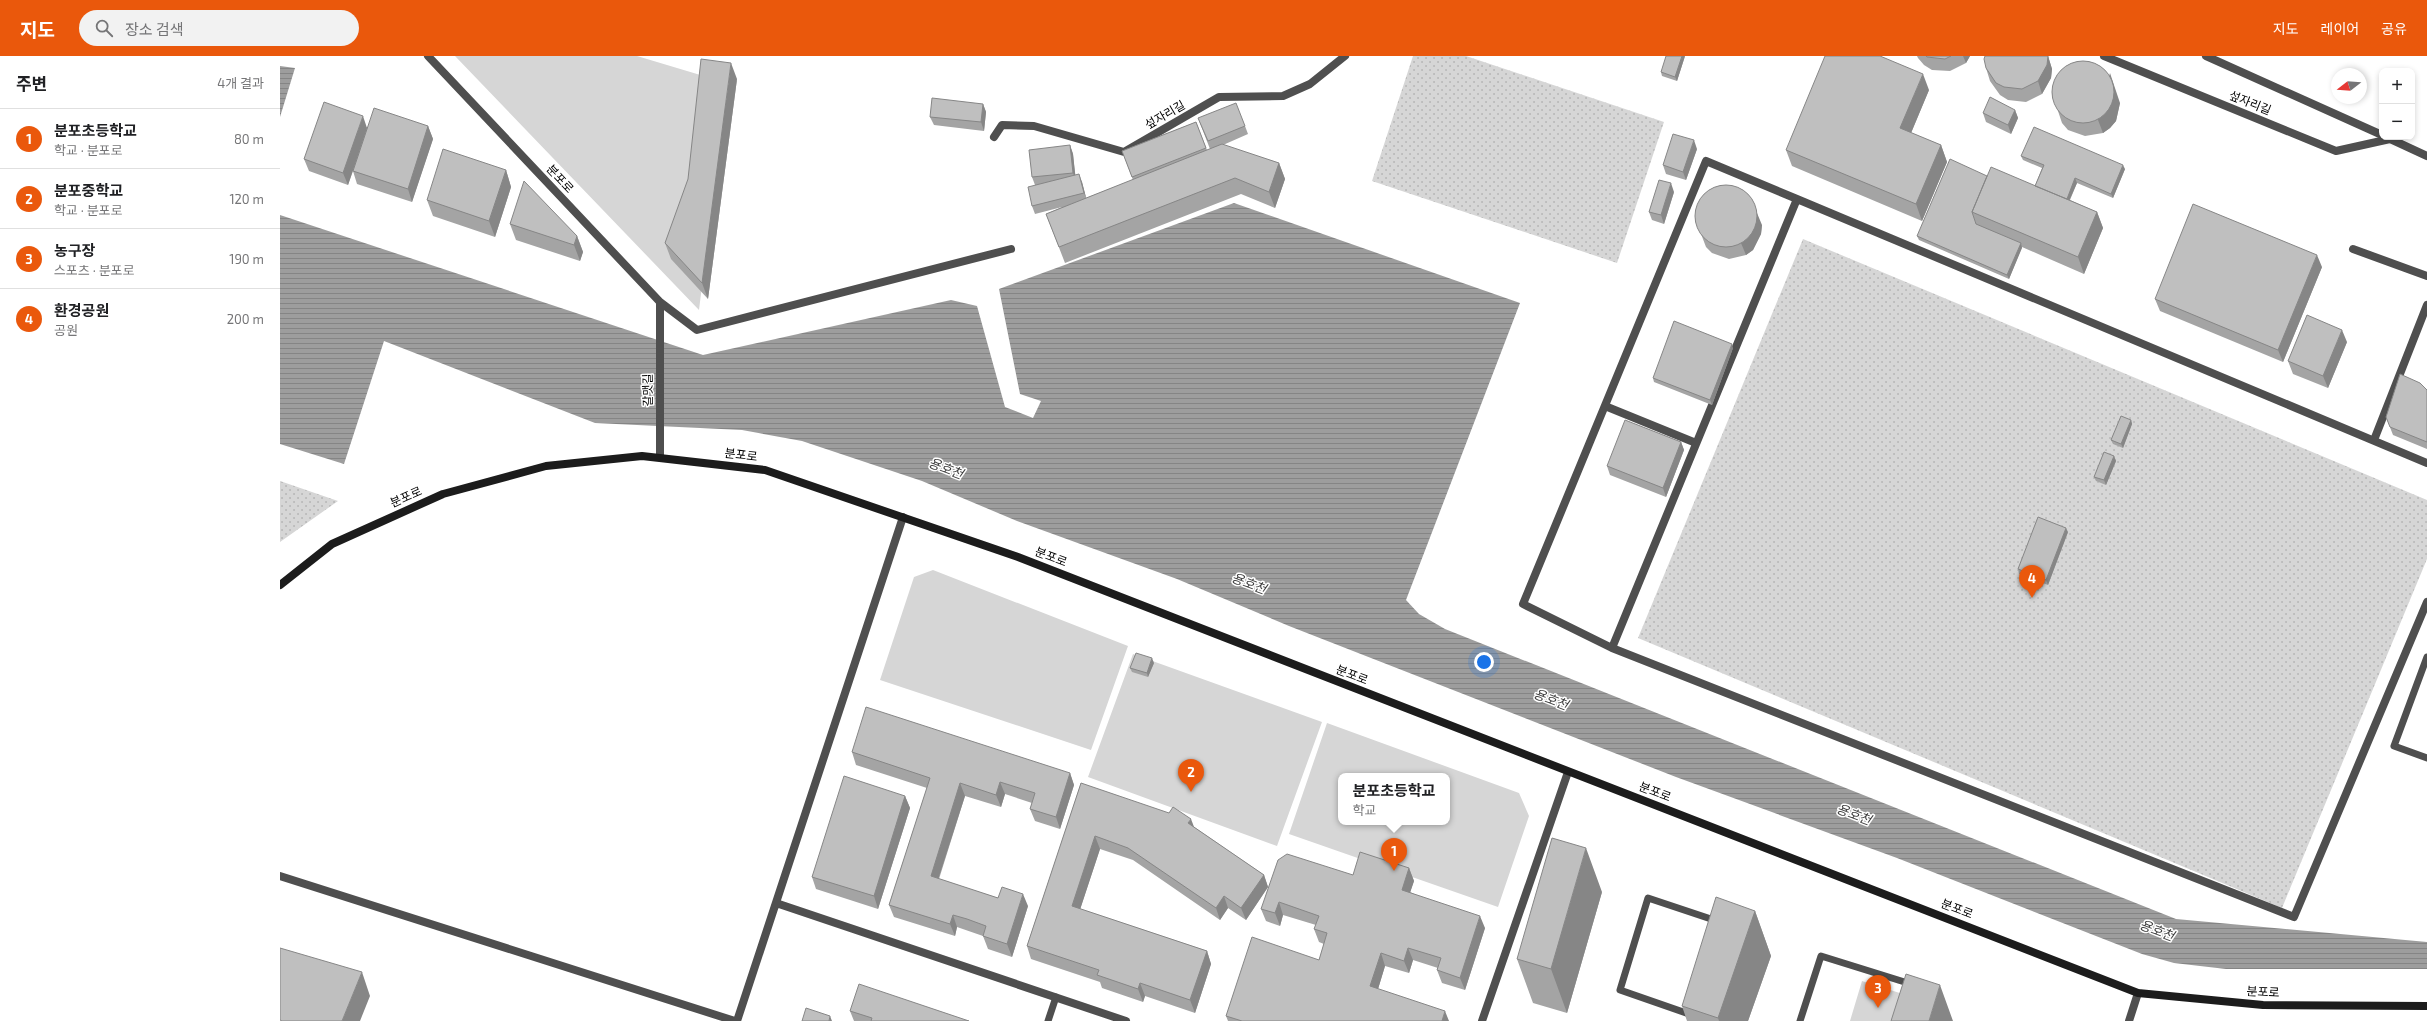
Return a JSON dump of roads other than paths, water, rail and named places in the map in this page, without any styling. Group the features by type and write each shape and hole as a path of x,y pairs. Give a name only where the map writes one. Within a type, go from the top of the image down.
{"main road":[{"name":"분포로","path":"280,585 332,544 443,494 546,466 642,456 765,470 904,517 1018,558 1568,772 1761,845 2138,993 2263,1005 2425,1006"}],"street":[{"name":"분포로","path":"428,56 660,302 697,330 1011,249"},
{"name":"섶자리길","path":"994,138 1002,124 1034,126 1124,152 1219,97 1283,96 1310,84 1345,56"},
{"name":"섶자리길","path":"2104,56 2336,151 2380,140"},
{"path":"2206,56 2379,134"},
{"path":"2392,140 2427,156"},
{"path":"2427,463 1706,161 1523,604 1612,648 2294,917 2427,602"},
{"path":"1612,648 1797,199"},
{"path":"2353,249 2427,276"},
{"name":"갈맷길","path":"660,302 660,457"},
{"path":"2374,440 2427,305"},
{"path":"1605,406 1696,443"},
{"path":"280,876 736,1021 904,517"},
{"path":"1482,1021 1568,772"},
{"path":"776,903 1126,1021"},
{"path":"2129,1021 2138,993"}],"lane":[{"path":"2427,657 2394,746 2427,758"},
{"path":"1698,1021 1699,1018 1620,990 1648,898 1721,923"},
{"path":"1800,1021 1821,956 1922,988"},
{"path":"1048,1021 1056,997"}],"water":[{"path":"280,66 295,68 280,117"},
{"name":"용호천","path":"1234,203 1520,303 1406,600 1419,614 1445,629 2176,919 2427,942 2427,969 2226,969 2174,963 2142,954 1897,858 1676,777 1289,626 1177,579 1017,521 922,481 802,441 742,430 595,423 384,341 344,464 280,444 280,215 703,355 951,300 977,306 1005,407 1033,418 1041,401 1020,394 999,289"}],"place":[{"name":"환경공원","path":"2032,598"},
{"name":"분포중학교","path":"1191,792"},
{"name":"분포초등학교","path":"1394,871"},
{"name":"농구장","path":"1878,1008"}]}
